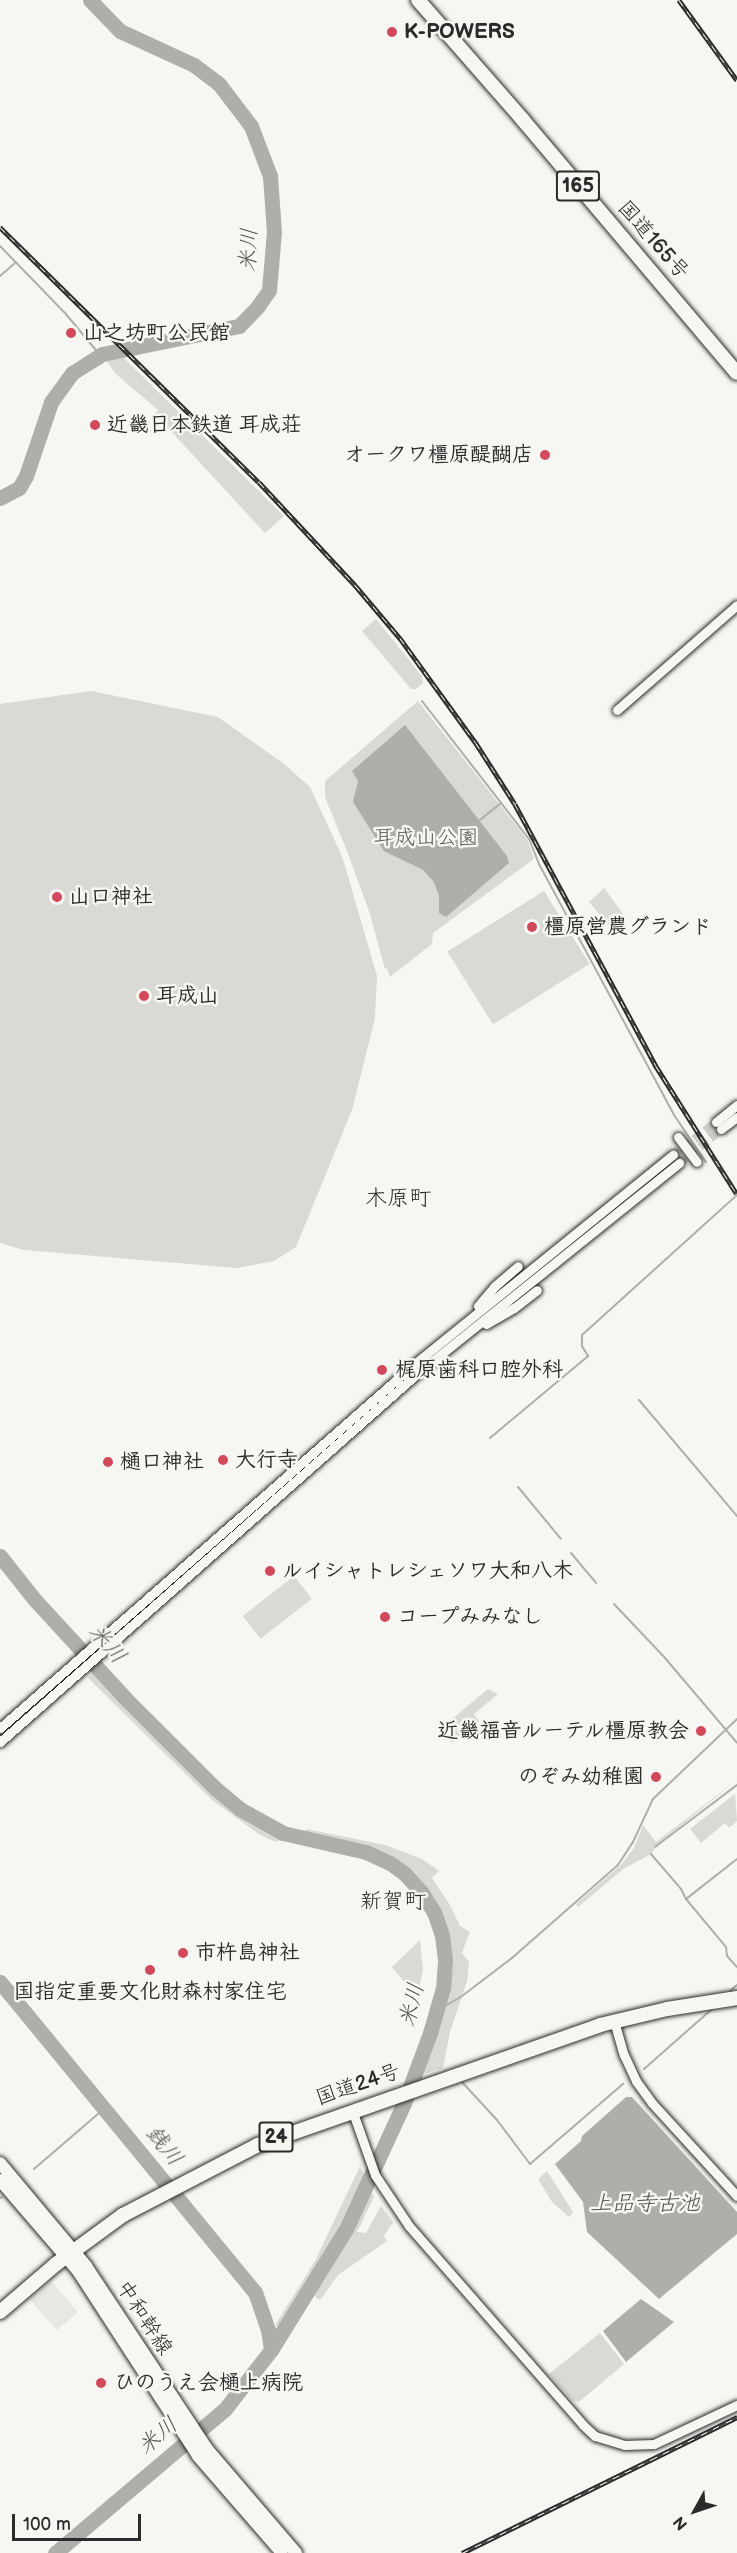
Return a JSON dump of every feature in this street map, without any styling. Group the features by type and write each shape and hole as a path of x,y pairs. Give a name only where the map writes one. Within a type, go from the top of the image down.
{"highway":[{"name":"国道165号","path":"418,0 523,120 737,373"},
{"name":"国道24号","path":"0,2313 71,2254 123,2215 258,2145 430,2082 614,2021 667,2009 737,1998"}],"main road":[{"name":"中和幹線","path":"0,2163 71,2254 199,2447 247,2504 282,2553"},
{"name":"中和幹線","path":"0,2180 71,2254"},
{"name":"中和幹線","path":"247,2504 296,2553"}],"street":[{"path":"617,710 737,605"},
{"path":"737,1105 719,1125 737,1117"},
{"path":"678,1137 697,1162"},
{"path":"0,1728 305,1458 461,1326 676,1159 414,1376 0,1742"},
{"path":"461,1326 495,1286 518,1266"},
{"path":"461,1338 514,1308 537,1290"},
{"path":"614,2021 624,2055 636,2080 652,2103 737,2196"},
{"path":"351,2110 362,2143 381,2186 409,2226 595,2436 625,2445 654,2444 737,2405"}],"shaded area":[{"path":"51,2281 78,2312 57,2330 30,2299"}],"green space":[{"path":"121,355 284,516 265,533 155,414 158,410 116,374 104,358"},
{"path":"376,619 422,676 423,683 416,689 411,689 362,631"},
{"path":"91,691 218,717 284,764 310,787 342,856 377,976 375,1018 352,1110 296,1247 274,1261 237,1268 24,1250 0,1243 0,704"},
{"name":"耳成山公園","path":"418,701 527,839 534,859 433,933 432,944 390,977 387,968 385,969 369,911 325,797 325,781"},
{"path":"604,888 623,914 609,926 589,902"},
{"name":"橿原営農グランド","path":"544,891 590,964 493,1024 447,951"},
{"path":"294,1576 312,1599 261,1639 243,1616"},
{"path":"94,1672 201,1782 233,1810 283,1836 281,1840 276,1842 260,1835 212,1800 88,1678"},
{"path":"488,1689 498,1694 474,1714 479,1721 452,1743 440,1729"},
{"path":"737,1780 658,1844 651,1854 623,1869 578,1907 576,1904 621,1865 634,1848 643,1825 656,1842"},
{"path":"735,1794 737,1821 729,1828 725,1823 701,1843 690,1829"},
{"path":"307,1829 385,1845 422,1859 439,1871 432,1878 450,1905 460,1926 470,1932 462,1953 469,1962 467,1981 450,2032 443,2068 420,2075 446,1985 447,1940 442,1919 403,1866 350,1844 325,1842 303,1834"},
{"path":"420,1940 423,1970 417,1997 392,1967"},
{"path":"360,2166 366,2179 340,2235 291,2313 278,2326 275,2325 315,2261"},
{"path":"547,2171 573,2212 569,2217 552,2202 538,2179"},
{"path":"371,2191 374,2197 357,2232 366,2233 381,2206 393,2222 384,2236 387,2241 338,2275 320,2300 313,2295 344,2246"},
{"path":"600,2333 624,2364 579,2402 573,2401 549,2374"}],"water":[{"path":"405,725 507,856 509,863 446,917 439,913 439,896 434,882 423,870 384,851 353,802 358,781 352,771"},
{"name":"上品寺古池","path":"626,2097 632,2097 737,2212 737,2234 659,2299 587,2232 583,2202 555,2164 581,2141 582,2136"},
{"path":"641,2299 674,2322 626,2362 603,2331"}],"waterway":[{"name":"米川","path":"0,498 19,488 26,476 51,402 72,373 102,354 239,326 269,290 274,232 270,176 251,126 219,84 194,65 120,31 90,0"},
{"path":"0,246 65,313 100,355"},
{"path":"0,276 16,262"},
{"path":"422,701 529,839 539,864 674,1115 706,1162"},
{"path":"480,820 501,803"},
{"path":"490,1438 588,1356 582,1346 582,1335 737,1195"},
{"path":"639,1400 737,1516"},
{"path":"518,1487 561,1539"},
{"path":"571,1553 596,1583"},
{"name":"米川","path":"0,1556 35,1600 125,1698 215,1788 240,1809 283,1833 366,1852 390,1863 405,1874 422,1893 434,1912 442,1935 445,1961 443,1988 430,2033 404,2103 346,2229 271,2350 225,2409 55,2553"},
{"path":"614,1604 665,1658 737,1743"},
{"path":"438,2004 445,2006 462,1996 512,1958 618,1865 633,1842 653,1799 737,1719"},
{"path":"655,1847 737,1785"},
{"path":"651,1854 681,1889 686,1899"},
{"path":"737,1859 686,1899 726,1947 727,1956 737,1967"},
{"name":"銭川","path":"0,1982 255,2292 268,2330 271,2350"},
{"path":"730,1991 737,1985"},
{"path":"644,2069 712,2009"},
{"path":"462,2082 497,2120 530,2164 623,2084"},
{"path":"34,2169 106,2107"}],"tunnel":[{"path":"673,1155 716,1122"},
{"path":"679,1163 721,1129"}],"railway":[{"path":"679,0 737,80"},
{"path":"0,227 259,482 355,585 400,638 476,743 515,804 656,1066 737,1194"},
{"path":"462,2553 737,2417"}],"place":[{"name":"K-POWERS","path":"392,32"},
{"name":"山之坊町公民館","path":"71,333"},
{"name":"近畿日本鉄道 耳成荘","path":"95,425"},
{"name":"オークワ橿原醍醐店","path":"545,455"},
{"name":"山口神社","path":"57,897"},
{"name":"橿原営農グランド","path":"532,927"},
{"name":"耳成山","path":"144,996"},
{"name":"梶原歯科口腔外科","path":"382,1370"},
{"name":"大行寺","path":"223,1460"},
{"name":"樋口神社","path":"108,1462"},
{"name":"ルイシャトレシェソワ大和八木","path":"270,1571"},
{"name":"コープみみなし","path":"385,1617"},
{"name":"近畿福音ルーテル橿原教会","path":"701,1731"},
{"name":"のぞみ幼稚園","path":"656,1777"},
{"name":"市杵島神社","path":"183,1953"},
{"name":"国指定重要文化財森村家住宅","path":"150,1970"},
{"name":"ひのうえ会樋上病院","path":"101,2383"}],"district":[{"name":"木原町","path":"398,1199"},
{"name":"新賀町","path":"393,1902"}]}
